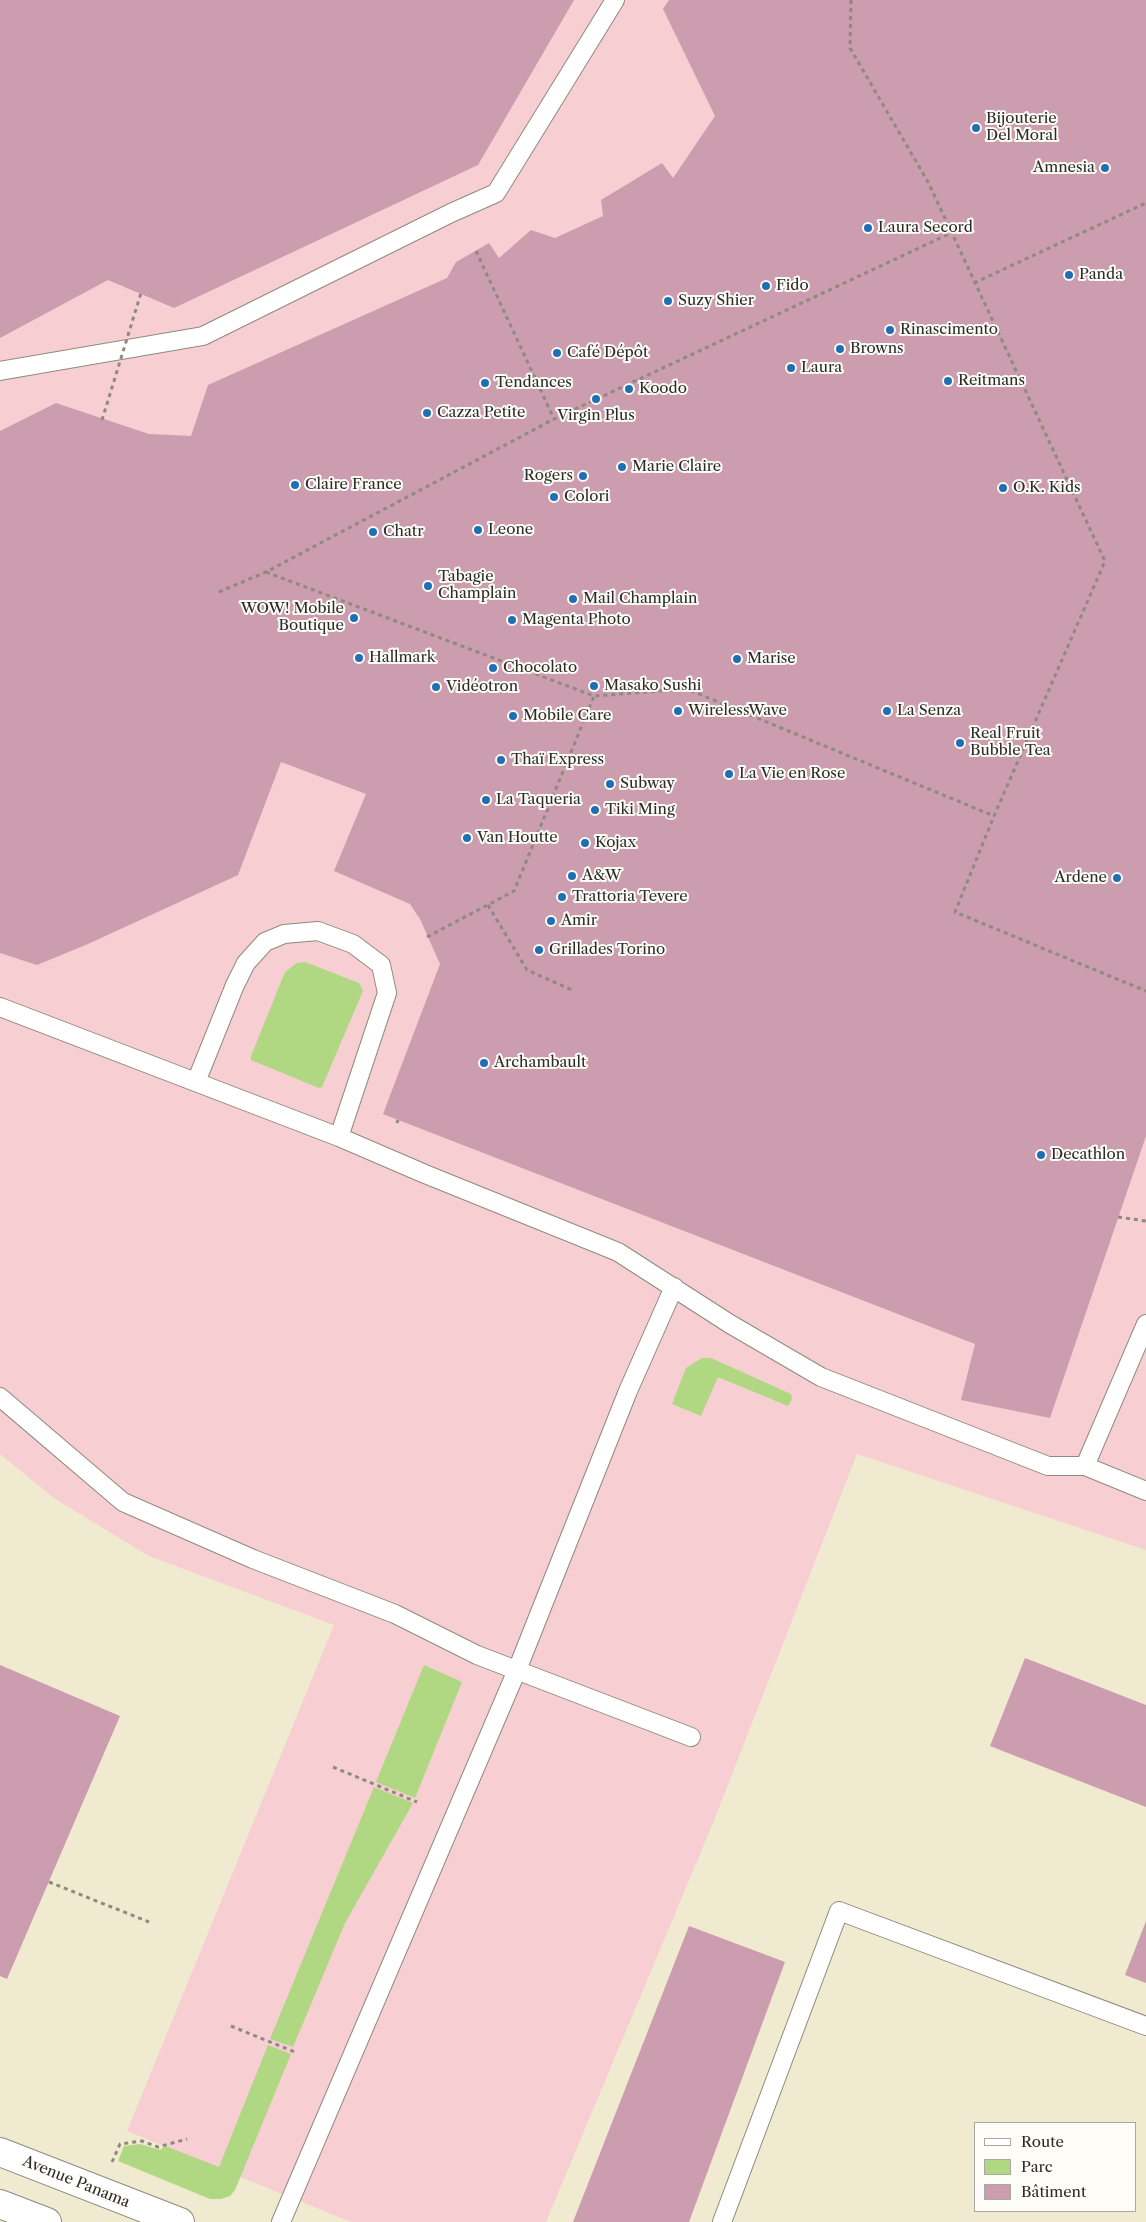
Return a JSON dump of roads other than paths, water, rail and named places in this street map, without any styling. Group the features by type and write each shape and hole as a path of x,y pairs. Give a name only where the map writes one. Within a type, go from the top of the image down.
{"street":[{"name":"Avenue Panama","path":"0,2152 180,2222"},
{"path":"0,2204 47,2222"}],"lane":[{"path":"0,371 204,336 496,193 615,0"},
{"path":"196,1082 238,977 246,963 265,942 284,934 318,931 353,944 381,965 387,993 339,1137"},
{"path":"0,1007 339,1137 618,1252 674,1286 730,1324 821,1377 1048,1466 1085,1466 1146,1491"},
{"path":"281,2222 516,1670 628,1391 674,1286"},
{"path":"1085,1466 1146,1324"},
{"path":"0,1397 123,1502 253,1559 395,1614 477,1654 691,1737"},
{"path":"722,2222 839,1911 1146,2026"}],"place":[{"name":"Bijouterie Del Moral","path":"976,128"},
{"name":"Amnesia","path":"1105,168"},
{"name":"Laura Secord","path":"868,228"},
{"name":"Panda","path":"1069,275"},
{"name":"Fido","path":"766,286"},
{"name":"Suzy Shier","path":"668,301"},
{"name":"Rinascimento","path":"890,330"},
{"name":"Browns","path":"840,349"},
{"name":"Café Dépôt","path":"557,353"},
{"name":"Laura","path":"791,368"},
{"name":"Reitmans","path":"948,381"},
{"name":"Tendances","path":"485,383"},
{"name":"Koodo","path":"629,389"},
{"name":"Virgin Plus","path":"596,399"},
{"name":"Cazza Petite","path":"427,413"},
{"name":"Marie Claire","path":"622,467"},
{"name":"Rogers","path":"583,476"},
{"name":"Claire France","path":"295,485"},
{"name":"O.K. Kids","path":"1003,488"},
{"name":"Colori","path":"554,497"},
{"name":"Leone","path":"478,530"},
{"name":"Chatr","path":"373,532"},
{"name":"Tabagie Champlain","path":"428,586"},
{"name":"Mail Champlain","path":"573,599"},
{"name":"WOW! Mobile Boutique","path":"354,618"},
{"name":"Magenta Photo","path":"512,620"},
{"name":"Hallmark","path":"359,658"},
{"name":"Marise","path":"737,659"},
{"name":"Chocolato","path":"493,668"},
{"name":"Masako Sushi","path":"594,686"},
{"name":"Vidéotron","path":"436,687"},
{"name":"WirelessWave","path":"678,711"},
{"name":"La Senza","path":"887,711"},
{"name":"Mobile Care","path":"513,716"},
{"name":"Real Fruit Bubble Tea","path":"960,743"},
{"name":"Thaï Express","path":"501,760"},
{"name":"La Vie en Rose","path":"729,774"},
{"name":"Subway","path":"610,784"},
{"name":"La Taqueria","path":"486,800"},
{"name":"Tiki Ming","path":"595,810"},
{"name":"Van Houtte","path":"467,838"},
{"name":"Kojax","path":"585,843"},
{"name":"A&W","path":"572,876"},
{"name":"Ardene","path":"1117,878"},
{"name":"Trattoria Tevere","path":"562,897"},
{"name":"Amir","path":"551,921"},
{"name":"Grillades Torino","path":"539,950"},
{"name":"Archambault","path":"484,1063"},
{"name":"Decathlon","path":"1041,1155"}]}
